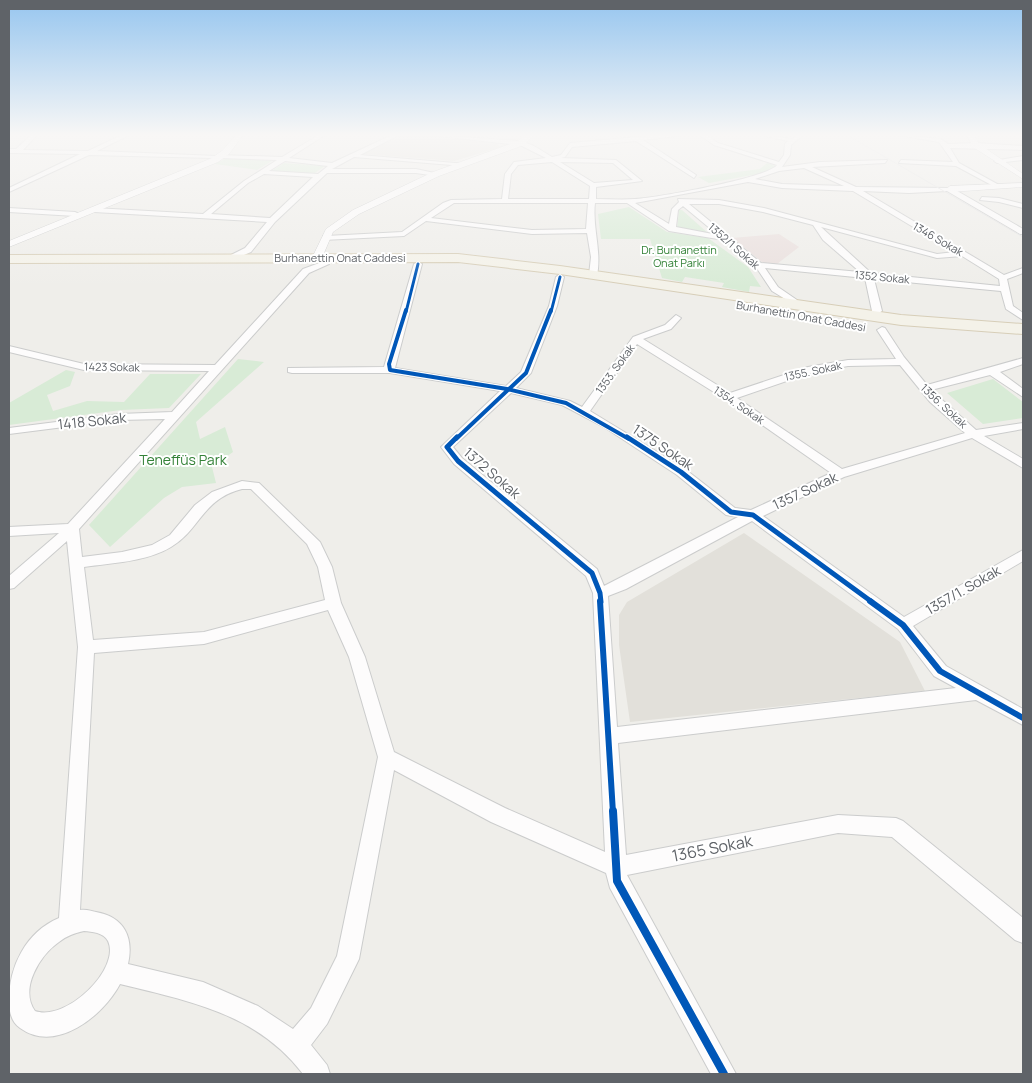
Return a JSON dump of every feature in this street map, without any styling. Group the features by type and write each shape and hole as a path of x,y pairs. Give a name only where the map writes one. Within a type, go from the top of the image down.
{"main road":[{"name":"Burhanettin Onat Caddesi","path":"10,261 232,258 321,261 458,258 593,275 906,327 1023,335"},
{"path":"10,261 321,261 418,264 490,268 727,298"},
{"name":"Burhanettin Onat Caddesi","path":"727,298 793,300 926,318 1023,324"},
{"name":"Burhanettin Onat Caddesi","path":"727,298 901,320 1023,329"},
{"name":"Burhanettin Onat Caddesi","path":"727,298 742,308 882,330 942,338 1023,342"}],"street":[{"path":"9,240 145,186"},
{"path":"9,244 150,186"},
{"path":"204,217 242,186"},
{"path":"232,258 248,250 272,220 309,186"},
{"path":"9,584 45,555 72,528 306,271 321,261 326,238 335,226 356,212 412,186"},
{"path":"506,200 507,186"},
{"path":"592,186 594,200 590,213 590,231 594,246 595,268 593,275"},
{"path":"606,209 717,186"},
{"path":"784,186 914,191 1008,186"},
{"name":"1346 Sokak","path":"848,186 1003,278"},
{"path":"949,189 1023,232"},
{"name":"1352/1 Sokak","path":"672,194 758,265 775,289 793,300"},
{"path":"982,199 999,200 1023,206"},
{"path":"326,238 404,234 445,204 453,201 506,200 633,202 672,229 724,238"},
{"path":"672,229 675,209 683,202 738,204 816,226 937,256 964,254"},
{"path":"9,210 75,214"},
{"path":"94,210 272,220"},
{"path":"590,213 598,211"},
{"path":"425,219 532,232 590,231"},
{"path":"816,226 826,238 869,276 877,311"},
{"path":"390,370 388,364 399,338 418,264"},
{"name":"1352 Sokak","path":"758,265 1006,289"},
{"path":"1023,270 1003,278 1009,307 1023,317"},
{"name":"1372 Sokak","path":"560,278 553,306 526,373 447,447 458,461 592,573 600,593"},
{"name":"1353. Sokak","path":"585,411 636,339 668,326 676,318"},
{"name":"1356. Sokak","path":"882,330 901,362 924,389 973,434 1023,464"},
{"name":"1354. Sokak","path":"636,339 729,397 840,474"},
{"name":"1423 Sokak","path":"9,349 84,367 217,368"},
{"path":"9,360 23,353"},
{"path":"924,389 992,372 1023,361"},
{"name":"1355. Sokak","path":"729,397 808,370 848,363 901,362"},
{"name":"1375 Sokak","path":"292,370 390,370 551,398 585,411 681,472 731,512 753,515 903,625 940,671 1023,718"},
{"path":"992,372 1023,394"},
{"name":"1418 Sokak","path":"10,433 120,417 175,415"},
{"name":"1357 Sokak","path":"600,593 622,584 753,515 840,474 973,434 1023,426"},
{"path":"76,563 160,548 175,537 206,500 230,488 250,485 254,486 313,542 325,567 333,603 357,657 387,757 348,959 319,1016 296,1045"},
{"path":"9,531 72,528"},
{"path":"69,924 86,647 72,528"},
{"name":"1357/1. Sokak","path":"903,625 1023,555"},
{"path":"600,593 617,880 724,1074"},
{"path":"86,647 204,638 333,603"},
{"path":"608,736 976,693"},
{"path":"387,757 498,815 616,867"},
{"name":"1365 Sokak","path":"616,867 838,824 896,828 1023,932"},
{"path":"84,920 97,920 107,924 115,932 119,944 120,957 115,972 94,1002 65,1022 49,1025 34,1024 24,1016 13,999 21,972 31,955 42,942 69,924 84,920"},
{"path":"115,972 203,993 250,1014 296,1045 318,1074"}],"shaded area":[{"path":"779,234 799,247 777,264 763,263 732,238"},
{"path":"744,533 900,642 925,691 630,722 619,645 619,615 627,602"}],"green space":[{"name":"Dr. Burhanettin Onat Parkı","path":"629,207 667,232 708,238 748,267 761,287 750,286 749,292 722,287 724,283 685,277 682,282 662,278 650,239 601,239 598,214"},
{"path":"679,210 682,210 709,234 677,229"},
{"name":"Teneffüs Park","path":"238,359 264,362 196,422 200,439 225,427 233,452 212,467 216,483 182,487 164,498 110,547 89,525"},
{"path":"66,370 75,372 70,386 47,395 53,411 87,401 124,402 150,374 201,374 169,408 121,410 9,425 9,403"},
{"path":"993,379 1023,402 1023,418 983,424 947,393"}],"tram line":[{"path":"934,186 1023,237"}],"cycle path":[{"path":"418,264 399,338 389,364 390,370 507,389 566,403 608,425 681,472 731,512 753,515 903,625 940,671 1023,718"},
{"path":"560,277 553,306 526,373 447,447 458,461 592,573 600,593 617,881 724,1074"}]}
